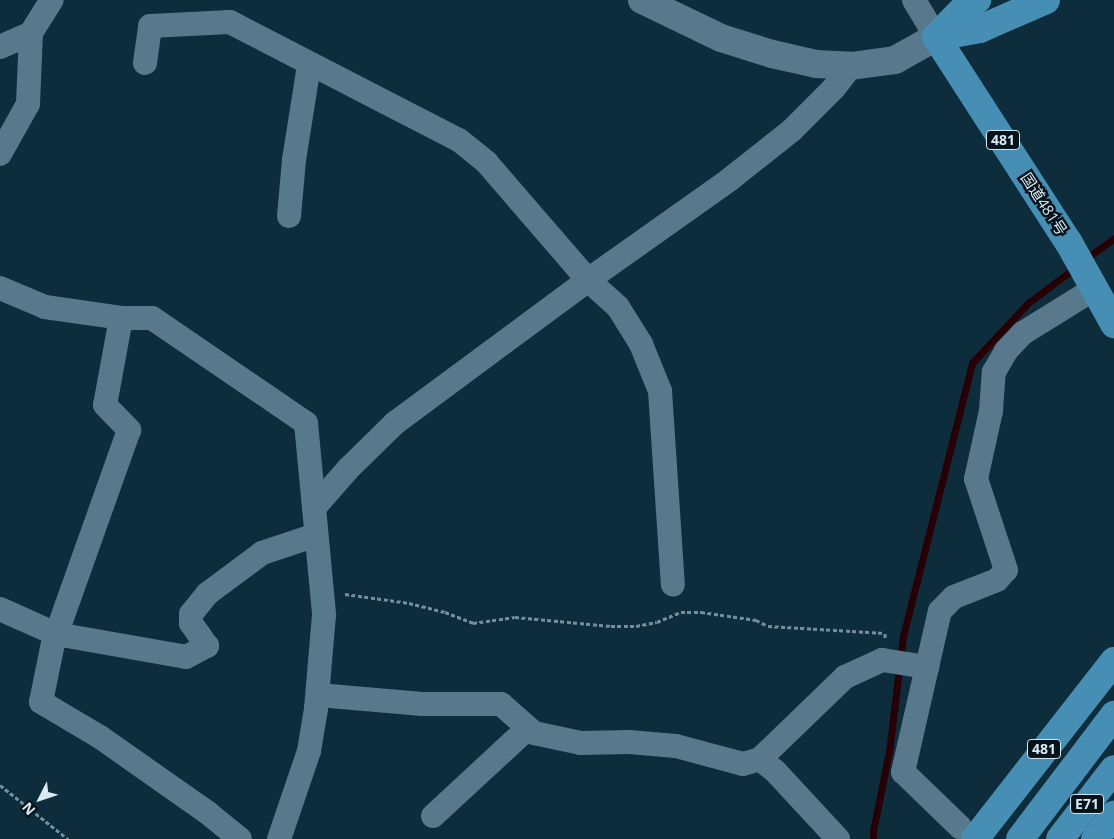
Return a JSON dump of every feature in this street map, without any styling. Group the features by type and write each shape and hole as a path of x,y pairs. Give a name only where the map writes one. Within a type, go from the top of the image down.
{"highway":[{"path":"936,37 966,6 977,0"},
{"path":"936,37 980,29 1046,0"},
{"name":"国道481号","path":"936,37 1069,243 1114,324"},
{"name":"481","path":"968,833 1114,661"},
{"name":"E71","path":"1020,839 1114,715"},
{"name":"E71","path":"1060,839 1114,769"},
{"path":"1095,839 1114,814"}],"street":[{"path":"0,154 28,104 31,33 52,0"},
{"path":"642,0 721,38 772,54 816,64 851,66 895,60 936,37 914,0"},
{"path":"145,63 150,26 230,22 459,140 487,163 588,280 618,307 641,344 660,391 673,585"},
{"path":"0,48 31,33"},
{"path":"289,216 294,160 309,64"},
{"path":"314,508 348,468 395,423 588,280 729,180 792,130 834,88 851,66"},
{"path":"0,288 45,307 121,318 152,318 306,423 324,615 318,695 309,751 279,839"},
{"path":"968,833 902,772 940,611 954,597 997,580 1006,570 976,479 991,411 994,372 1006,350 1023,333 1094,288"},
{"path":"121,318 105,405 129,430 56,634 41,702 100,737 208,813 240,839"},
{"path":"0,609 56,634 186,657 207,646 191,623 191,614 207,594 262,553 316,535"},
{"path":"318,695 423,704 500,704 534,733 580,743 629,742 676,746 743,764 760,759 845,677 882,660 927,667"},
{"path":"433,816 528,728"},
{"path":"760,759 775,771 838,839"}],"path":[{"path":"322,591 408,603 444,612 473,623 515,617 611,626 636,626 656,622 681,612 701,612 756,620 768,626 885,633 882,660"},
{"path":"0,785 68,839"}],"waterway":[{"path":"1084,260 1114,238"},
{"path":"873,839 889,752 903,636 972,363 1028,303 1076,267"}]}
